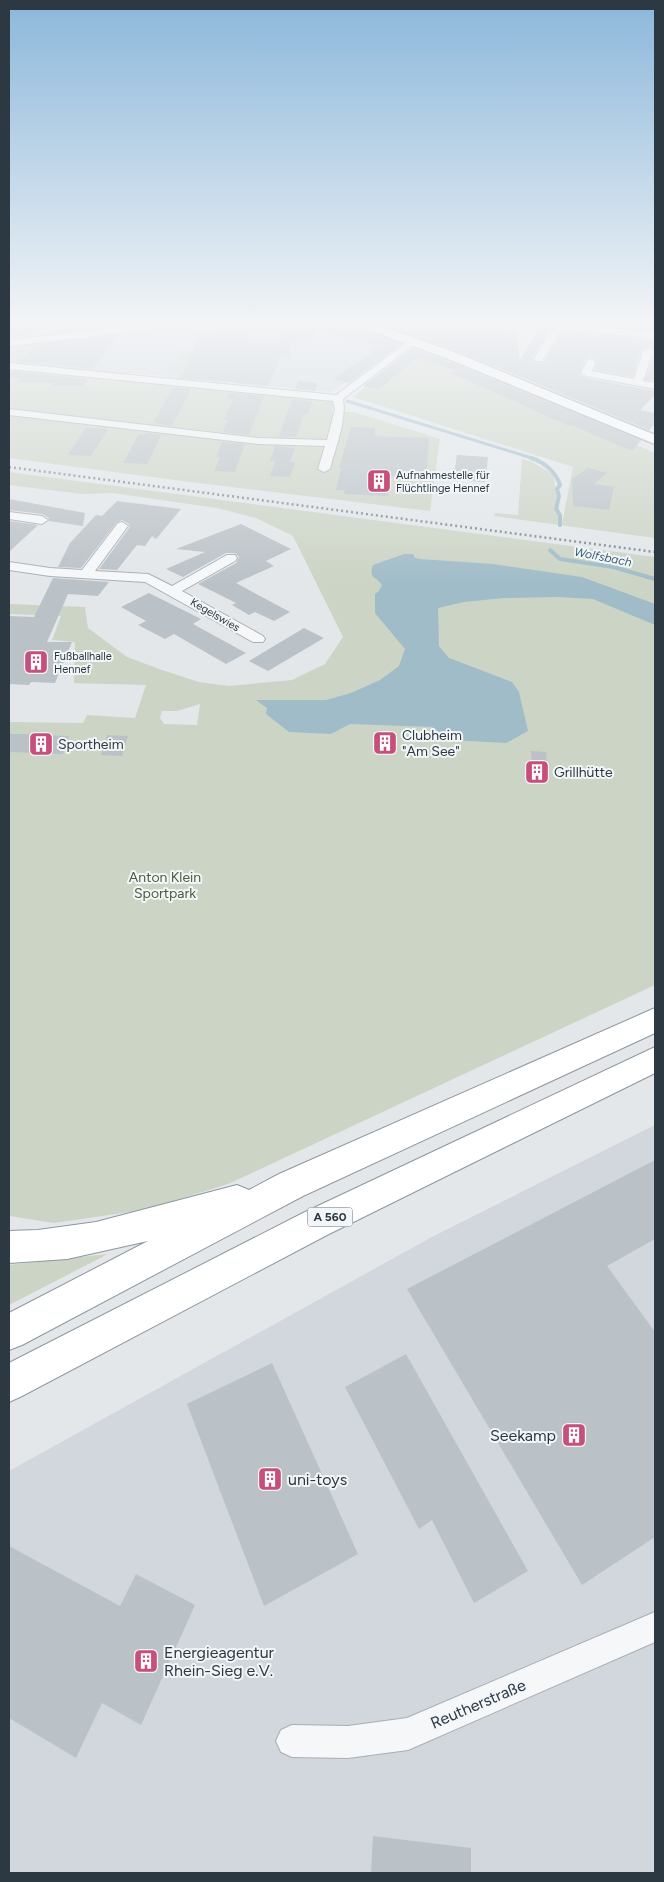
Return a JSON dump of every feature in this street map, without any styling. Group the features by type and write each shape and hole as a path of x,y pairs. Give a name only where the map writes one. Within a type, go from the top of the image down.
{"highway":[{"path":"9,1332 291,1185 655,1020"},
{"name":"A 560","path":"9,1383 315,1224 655,1059"},
{"path":"9,1246 66,1243 103,1237 291,1185"}],"main road":[{"path":"581,410 655,440"}],"street":[{"path":"324,470 340,410"},
{"path":"9,412 258,441 331,444"},
{"path":"9,515 42,520"},
{"path":"86,574 122,526"},
{"name":"Kegelswies","path":"173,591 231,558"},
{"name":"Kegelswies","path":"9,566 50,572 148,578 258,639"},
{"name":"Reutherstraße","path":"292,1740 348,1742 408,1734 655,1627"}],"shaded area":[{"path":"655,1125 655,1873 9,1873 9,1471 430,1238"}],"green space":[{"path":"9,410 332,410 332,412 354,412 440,439 430,511 9,458"},
{"path":"393,410 552,410 655,453 655,538 494,516 495,513 518,515 522,459 530,461 553,474 562,524 573,467"},
{"name":"Anton Klein Sportpark","path":"9,472 655,557 655,985 228,1184 144,1210 54,1223 9,1216 9,722 83,723 87,715 135,718 146,685 74,683 75,642 52,640 61,616 9,614 9,604 85,607 88,628 127,657 199,682 229,686 292,680 325,664 343,637 293,536 256,518 217,508 112,493 82,494 9,485","holes":["200,704 197,725 164,724 160,718 162,711 177,711"]},
{"path":"108,1254 9,1305 9,1265"}],"water":[{"path":"404,554 413,554 415,558 420,559 493,564 582,577 655,604 655,625 593,599 557,597 504,598 464,602 438,608 439,646 449,658 512,682 519,692 528,731 506,743 450,740 432,727 350,724 331,734 289,732 266,714 267,708 256,700 326,700 351,693 380,680 399,666 405,649 375,613 375,594 382,585 371,573 373,565"}],"building":[{"path":"160,410 180,410 172,426 153,423"},
{"path":"228,410 259,410 249,435 223,432 228,420 224,420"},
{"path":"288,410 309,410 308,414 304,414 296,437 279,437"},
{"path":"533,410 567,410 641,440 632,451 571,425 569,426"},
{"path":"600,410 640,410 655,413 655,423 649,430"},
{"path":"351,427 375,428 374,436 429,438 427,473 420,472 420,478 390,476 388,496 344,494 345,490 336,490 341,468 339,468"},
{"path":"86,428 108,429 91,456 68,455"},
{"path":"145,433 161,435 147,464 123,463 139,434 144,435"},
{"path":"222,442 245,444 235,472 214,471 220,457 216,457"},
{"path":"275,446 295,448 290,462 295,462 290,477 270,476 275,461 270,461"},
{"path":"457,455 488,457 485,482 453,480"},
{"path":"588,468 607,473 594,484 614,487 609,510 573,506 572,479"},
{"path":"9,499 85,513 83,526 49,521 49,518 42,514 9,510"},
{"path":"117,501 181,509 156,539 152,536 145,546 137,545 117,570 99,569 130,527 129,524 122,520 117,522 81,568 58,567 70,543 96,515 102,516"},
{"path":"9,521 38,525 9,552"},
{"path":"241,524 291,549 266,561 274,566 236,583 290,612 274,621 255,612 249,615 232,605 236,603 198,584 236,563 239,557 235,553 226,553 183,577 166,569 205,552 176,549"},
{"name":"Fußballhalle Hennef","path":"53,578 109,582 98,596 68,594 47,642 72,642 55,683 31,682 29,685 9,684 9,616 34,617"},
{"path":"149,593 201,619 193,624 246,653 226,664 174,634 165,639 138,625 146,621 121,607"},
{"path":"304,628 324,638 268,671 249,661"},
{"name":"Sportheim","path":"9,734 69,736 63,754 9,752"},
{"path":"107,735 128,736 122,756 101,755"},
{"path":"531,751 546,752 548,779 533,778"},
{"name":"Seekamp","path":"655,1160 655,1239 607,1266 655,1332 655,1537 582,1585 407,1289"},
{"path":"406,1354 528,1571 474,1603 432,1520 419,1529 345,1387"},
{"name":"uni-toys","path":"272,1363 358,1554 264,1606 187,1404"},
{"path":"9,1546 120,1606 136,1574 195,1605 141,1725 102,1703 76,1758 9,1718"},
{"path":"373,1836 471,1848 471,1873 371,1873"}],"waterway":[{"name":"Wolfsbach","path":"376,410 535,459"},
{"name":"Wolfsbach","path":"531,458 549,468 558,480 560,485 557,489 559,496 556,509 560,515 560,525"},
{"name":"Wolfsbach","path":"550,550 560,559 613,567 655,579"}],"railway":[{"path":"9,467 655,552"}],"place":[{"name":"Aufnahmestelle für Flüchtlinge Hennef","path":"379,481"},
{"name":"Fußballhalle Hennef","path":"36,662"},
{"name":"Clubheim \"Am See\"","path":"385,743"},
{"name":"Sportheim","path":"41,744"},
{"name":"Grillhütte","path":"537,772"},
{"name":"Seekamp","path":"574,1435"},
{"name":"uni-toys","path":"270,1479"},
{"name":"Energieagentur Rhein-Sieg e.V.","path":"146,1661"}]}
